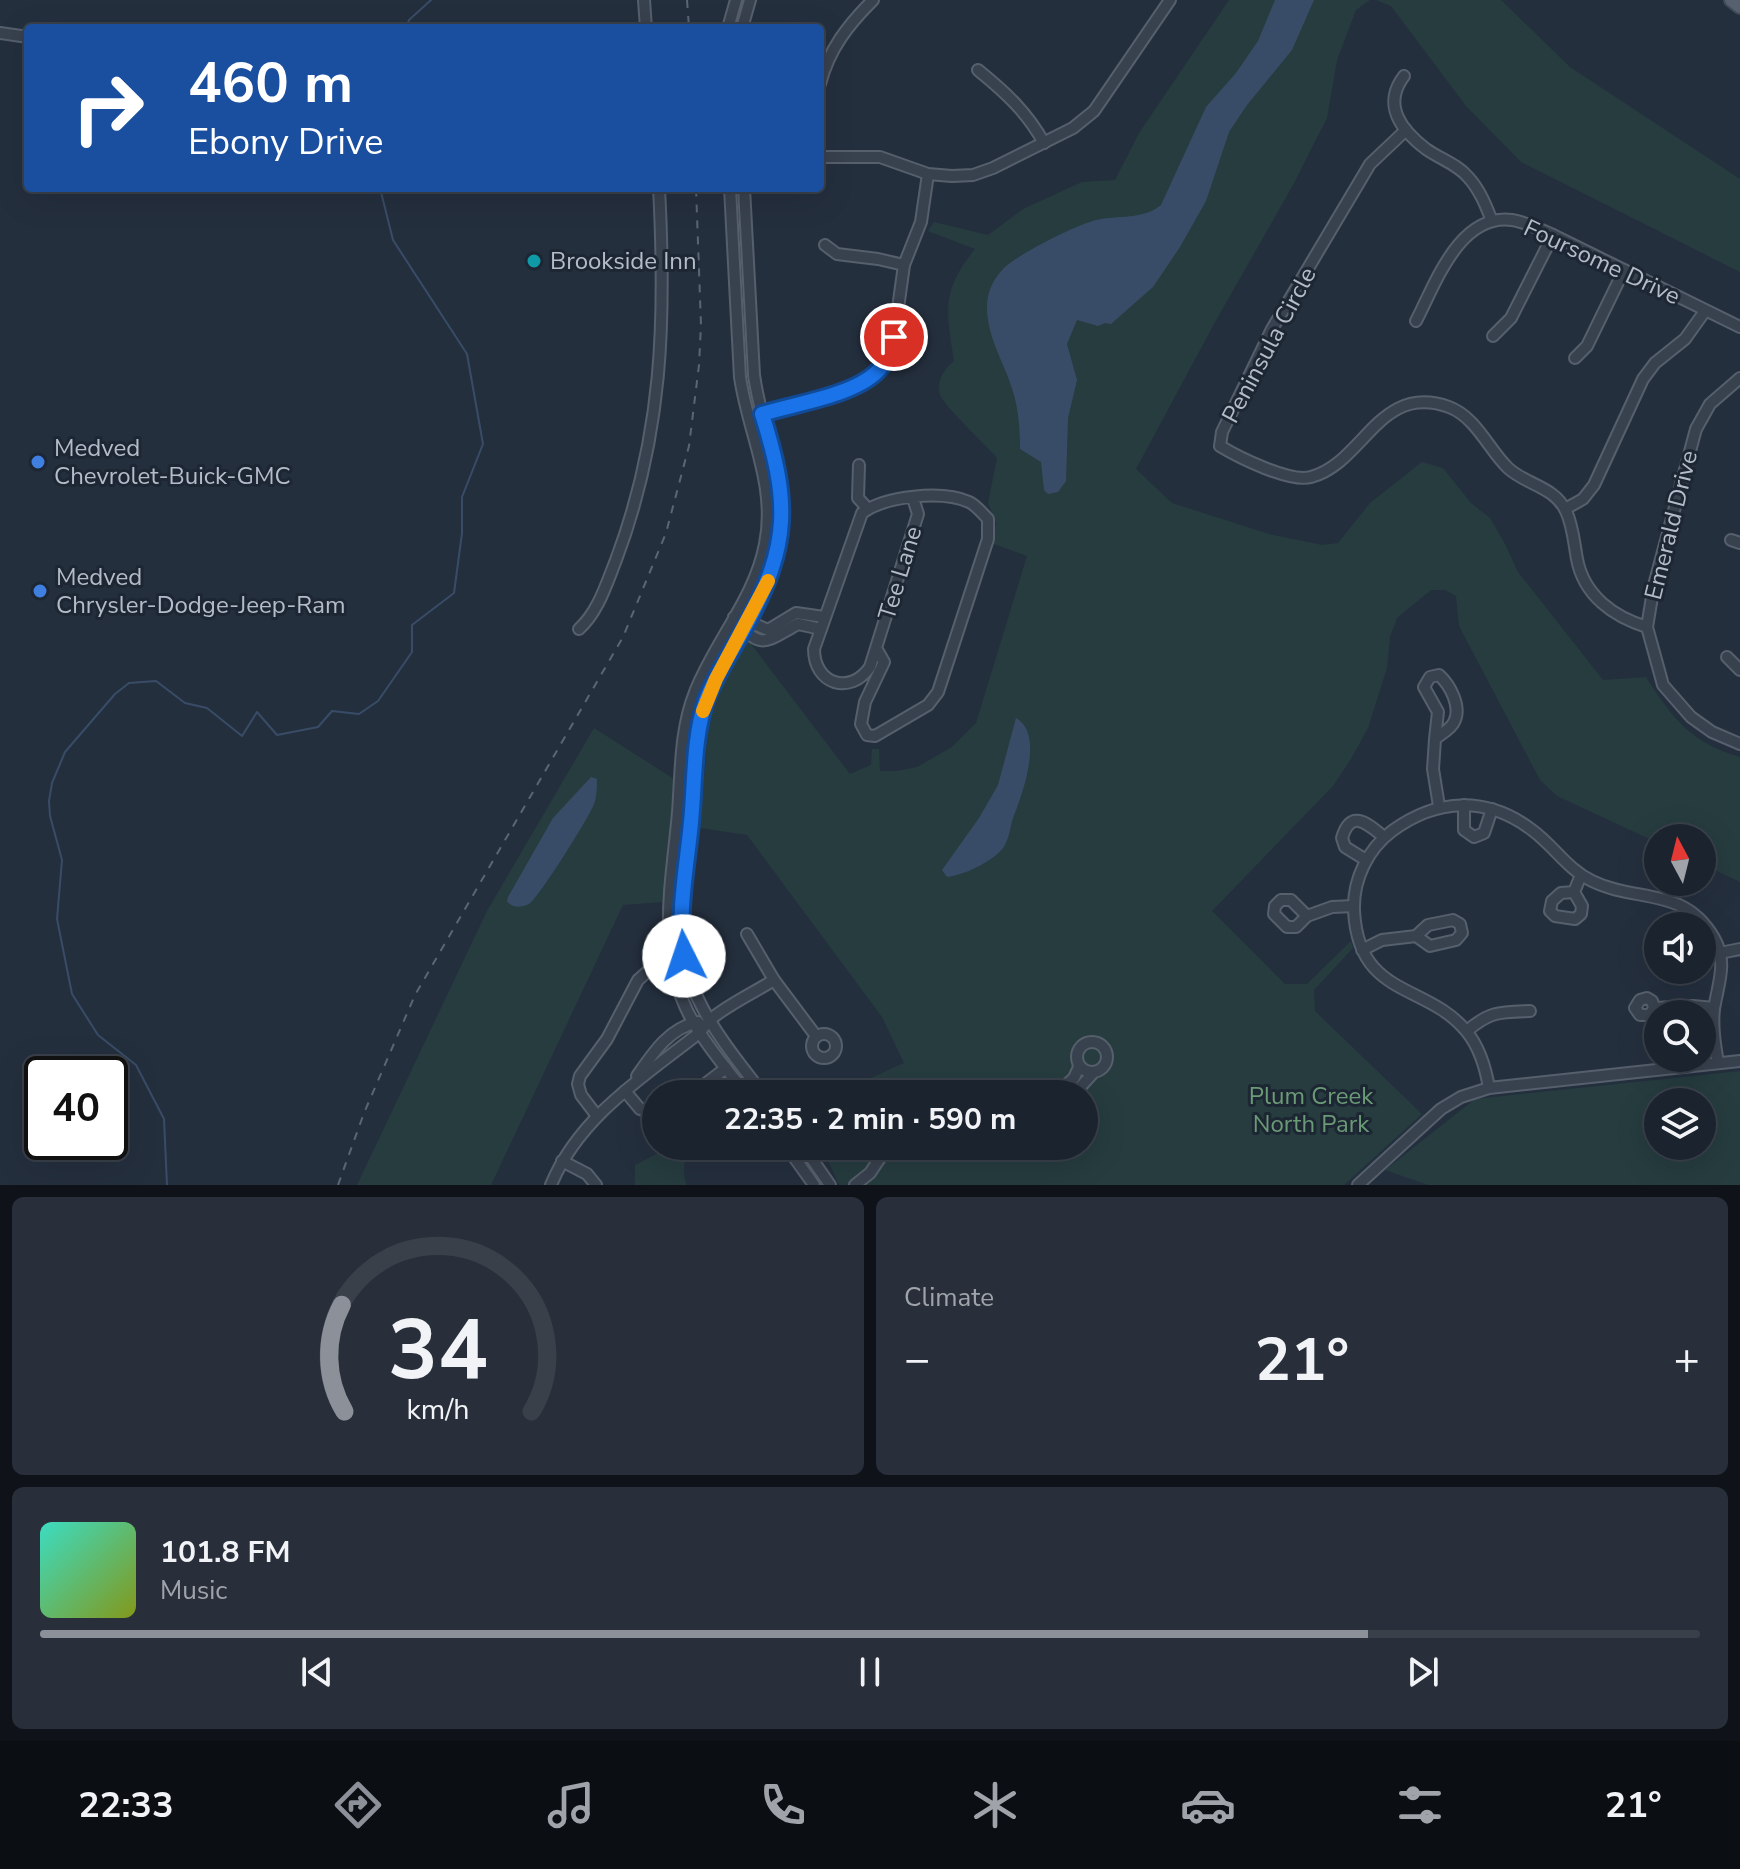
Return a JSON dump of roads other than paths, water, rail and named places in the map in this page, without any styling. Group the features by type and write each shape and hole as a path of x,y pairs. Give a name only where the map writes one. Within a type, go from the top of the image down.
{"main road":[{"path":"1731,0 1740,7"}],"street":[{"path":"644,0 646,24"},
{"path":"729,24 736,0"},
{"path":"743,24 750,0"},
{"path":"824,68 842,34 873,0"},
{"path":"824,157 880,157 928,174 973,175 993,168 1073,128 1094,111 1170,0"},
{"path":"0,33 24,36"},
{"path":"978,70 1029,116 1044,143"},
{"path":"1404,76 1394,89 1393,106 1406,130 1427,150 1467,176 1481,195 1492,221"},
{"name":"Peninsula Circle","path":"1406,130 1370,164 1272,329 1222,432 1220,446 1281,474 1309,478 1338,464 1385,415 1411,404 1433,402 1453,408 1471,423 1510,470 1541,485 1565,509"},
{"path":"748,418 857,386 881,369 894,337 904,265 921,222 928,174"},
{"path":"579,629 594,612 610,576 643,478 658,385 661,291 659,192"},
{"path":"730,192 742,393 765,476 767,529 756,572 699,682 685,730 667,913 672,966 680,995 696,1028 735,1080"},
{"path":"744,192 752,355 762,414 781,485 781,530 770,577 711,688 701,719 681,934 688,976 708,1021 752,1080"},
{"name":"Foursome Drive","path":"1416,321 1452,253 1465,237 1492,221 1509,220 1553,235 1740,327"},
{"path":"1493,336 1511,318 1553,235"},
{"path":"825,245 837,254 904,265"},
{"path":"1575,358 1587,346 1624,270"},
{"path":"1647,627 1611,612 1587,585 1577,563 1573,531 1565,509 1583,499 1594,485 1643,379 1655,363 1685,339 1705,311"},
{"name":"Emerald Drive","path":"1740,378 1710,404 1696,429 1654,585 1647,627 1663,685 1691,717 1712,732 1740,744"},
{"path":"859,465 858,498 868,509"},
{"path":"951,496 972,503 988,519 988,539 938,692 928,705 875,736 867,735 861,724 865,702 884,662 876,648 863,677 848,683 834,682 822,675 814,660 822,623 862,513 885,502 913,498 951,496"},
{"name":"Tee Lane","path":"876,648 918,514 913,498"},
{"path":"734,617 746,625 757,639 769,641 798,624 822,623"},
{"path":"1727,657 1740,670"},
{"path":"1435,739 1452,726 1457,713 1454,698 1439,675 1430,677 1424,687 1438,712 1435,739 1433,769 1439,806"},
{"path":"1464,805 1464,830 1474,837 1484,833 1492,809"},
{"path":"1489,1088 1478,1050 1467,1031 1439,1010 1387,980 1362,950 1355,925 1354,906 1359,876 1366,860 1384,837 1439,806 1464,805 1492,809 1533,830 1581,875 1622,892 1675,902 1701,921 1715,939 1722,968 1716,1000"},
{"path":"1366,860 1345,847 1342,838 1348,826 1355,821 1365,822 1384,837"},
{"path":"1574,892 1581,875"},
{"path":"1307,916 1332,907 1354,906"},
{"path":"747,934 774,980 816,1036"},
{"path":"1362,950 1382,940 1416,936"},
{"path":"1720,953 1740,949"},
{"path":"597,1116 581,1095 578,1084 580,1076 607,1039 638,980 647,972 672,966"},
{"path":"551,1185 562,1161 580,1135 625,1091 661,1043 696,1028 774,980"},
{"path":"1467,1031 1496,1012 1530,1011"},
{"path":"1072,1080 1079,1067 1076,1059 1080,1047 1089,1042 1097,1043 1105,1049 1107,1057 1104,1067 1087,1080"},
{"path":"1716,1048 1718,1063"},
{"path":"1358,1185 1441,1109 1461,1097 1489,1088 1740,1061"},
{"path":"1079,1067 1093,1073"},
{"path":"710,1080 726,1068"},
{"path":"625,1091 642,1110"},
{"path":"813,1160 830,1185"},
{"path":"855,1185 870,1173 879,1160"},
{"path":"562,1161 587,1174 596,1185"},
{"path":"798,1162 814,1185"}],"water":[{"path":"1275,0 1314,0 1292,50 1229,132 1206,201 1180,247 1153,287 1111,324 1098,326 1077,320 1067,344 1077,380 1068,418 1066,481 1058,492 1048,494 1044,490 1041,462 1020,449 1016,402 988,319 987,301 991,286 1000,272 1012,262 1061,234 1096,220 1138,215 1161,205 1206,107 1236,73 1258,41"},
{"path":"1016,718 1025,726 1029,737 1029,765 1007,841 985,863 947,877 942,870 998,785"},
{"path":"591,777 597,779 595,801 574,840 534,899 522,906 511,905 508,897 553,818"}],"waterway":[{"path":"408,24 431,0"},
{"path":"167,1185 164,1119 136,1065 98,1035 72,994 57,919 62,860 50,816 52,783 65,752 115,694 129,683 156,681 185,703 207,708 242,736 257,712 277,735 318,727 332,711 359,714 378,701 412,652 412,625 454,593 462,533 462,497 483,444 467,354 393,240 381,192"}],"railway":[{"path":"687,0 689,24"},
{"path":"338,1185 364,1113 415,995 623,637 666,533 689,446 699,365 701,325 696,192"}],"place":[{"name":"Brookside Inn","path":"534,261"},
{"name":"Medved Chevrolet-Buick-GMC","path":"38,462"},
{"name":"Medved Chrysler-Dodge-Jeep-Ram","path":"40,591"}],"park label":[{"name":"Plum Creek North Park","path":"1311,1110"}]}
